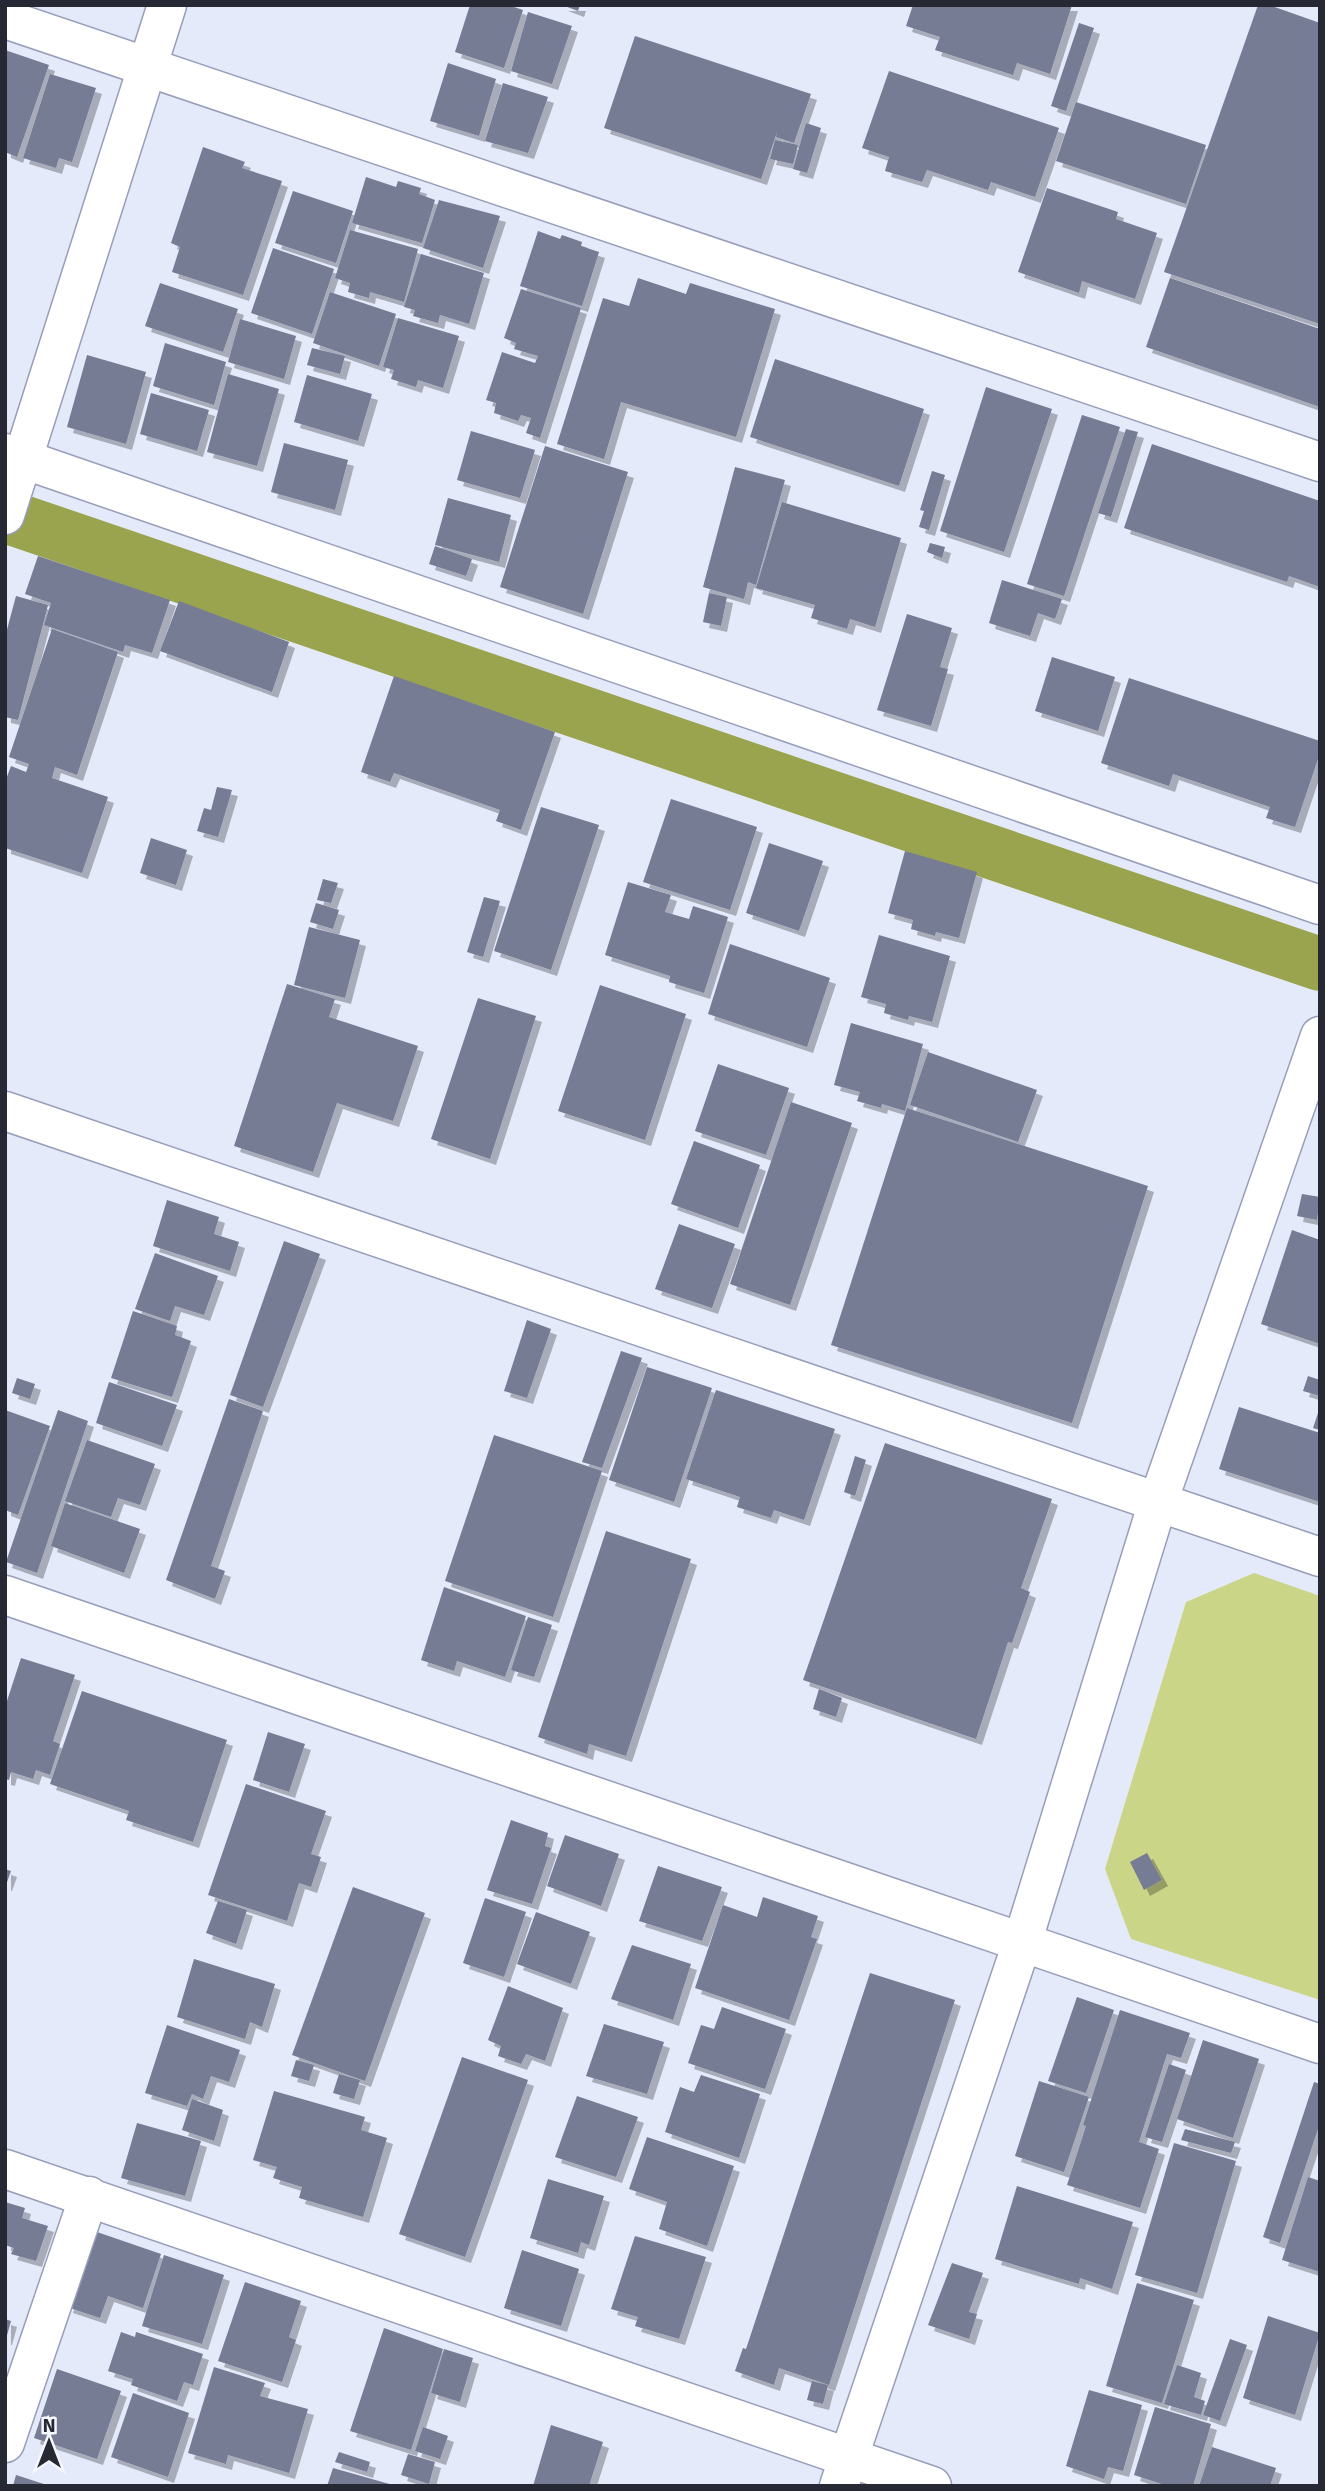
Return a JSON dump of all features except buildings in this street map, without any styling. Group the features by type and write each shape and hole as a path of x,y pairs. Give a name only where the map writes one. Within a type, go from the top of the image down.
{"street":[{"path":"167,5 12,480 1320,905"},
{"path":"5,19 1320,462"},
{"path":"844,2472 1022,1943 1158,1502 1320,1036"},
{"path":"5,1111 1320,1557"},
{"path":"5,1595 1320,2044"},
{"path":"5,2169 89,2196 844,2472 932,2486"},
{"path":"5,2443 89,2196"}],"green space":[{"path":"1254,1573 1320,1596 1320,2000 1131,1939 1105,1869 1186,1602"}],"waterway":[{"path":"5,516 1320,964"}]}
